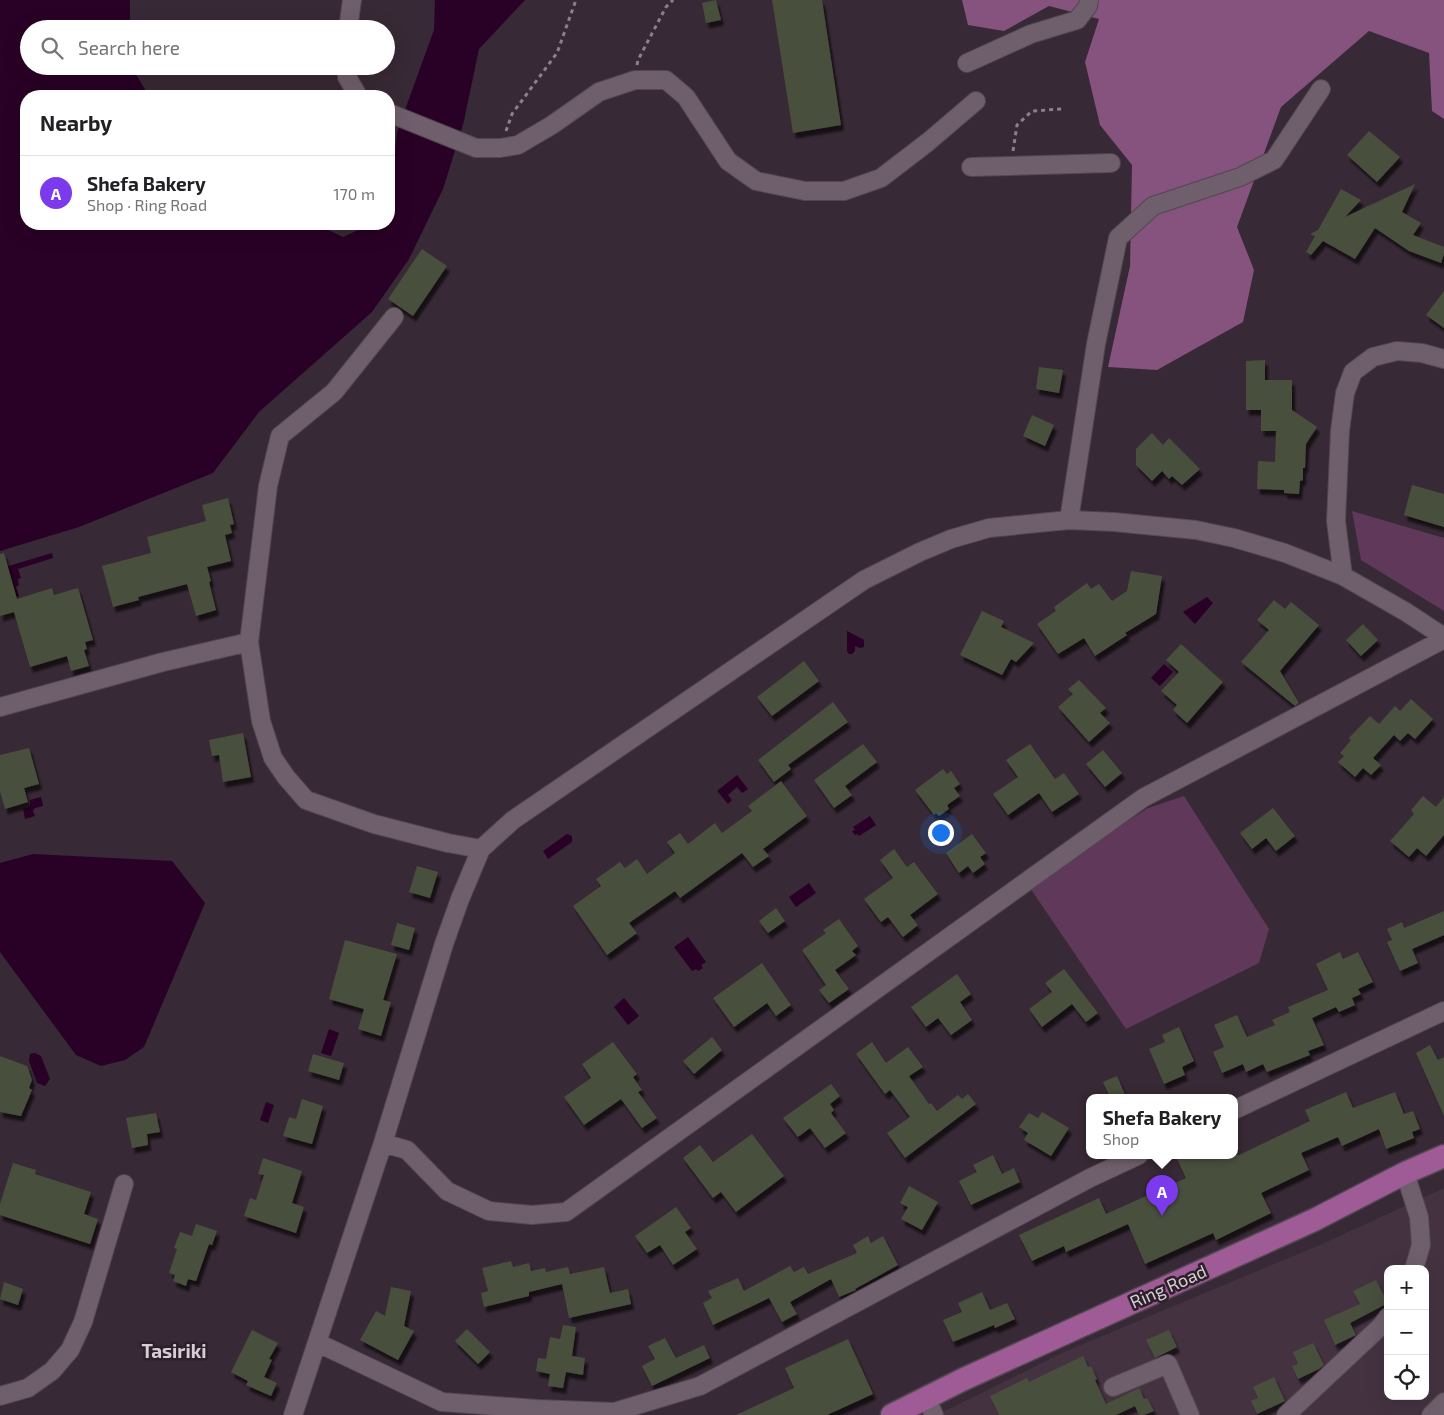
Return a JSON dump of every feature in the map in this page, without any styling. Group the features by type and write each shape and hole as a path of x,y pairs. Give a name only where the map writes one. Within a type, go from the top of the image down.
{"main road":[{"name":"Ring Road","path":"892,1415 931,1407 964,1379 1314,1220 1405,1173 1444,1156"}],"street":[{"path":"349,20 352,0"},
{"path":"967,63 1031,34 1078,20 1088,6 1089,0"},
{"path":"347,75 355,90"},
{"path":"395,115 476,148 500,148 518,145 552,126 599,92 635,80 666,80 686,96 728,161 756,182 805,191 844,191 881,178 928,142 976,101"},
{"path":"1069,520 1096,344 1118,238 1152,206 1240,177 1274,160 1321,89"},
{"path":"971,167 1111,164"},
{"path":"394,317 334,392 280,436 268,486 249,642 261,721 273,758 286,777 306,800 374,824 448,843 481,849"},
{"path":"1343,576 1336,521 1340,431 1344,393 1354,372 1372,357 1397,351 1422,353 1444,358"},
{"path":"293,1415 383,1143 444,944 460,898 481,849 514,820 864,580 951,539 990,528 1069,520 1187,529 1234,538 1285,553 1343,576 1406,612 1444,638 1143,798 566,1212 532,1215 489,1211 447,1191 407,1150 383,1143"},
{"path":"0,708 163,662 249,642"},
{"path":"1238,1108 1444,1011"},
{"path":"318,1343 442,1402 614,1412 700,1386 1090,1178 1130,1159"},
{"path":"1405,1173 1419,1217 1421,1246 1415,1265"},
{"path":"0,1396 28,1388 52,1372 70,1350 83,1322 124,1184"},
{"path":"1286,1415 1384,1322"},
{"path":"1113,1387 1168,1364 1190,1415"},
{"path":"1431,1415 1444,1402"}],"path":[{"path":"500,148 512,114 557,53 576,0"},
{"path":"635,80 638,60 666,7 672,0"},
{"path":"1012,166 1012,152 1017,125 1032,111 1062,109"}],"shaded area":[{"path":"0,0 130,0 130,20 20,20 20,75 136,75 145,90 20,90 20,230 328,230 343,237 358,230 395,230 395,149 397,132 434,30 435,0 525,0 479,49 463,125 443,189 409,259 372,312 259,412 213,473 79,527 0,551"},
{"path":"962,0 1444,0 1444,119 1432,111 1429,53 1369,31 1281,107 1237,227 1254,270 1243,322 1157,370 1108,367 1130,266 1132,165 1100,125 1085,62 1099,19 1049,6 1004,31 968,25"},
{"path":"1352,511 1444,538 1444,611 1361,560"},
{"path":"52,553 53,558 18,569 21,578 18,579 19,585 16,587 19,596 11,598 2,568"},
{"path":"1207,597 1213,603 1195,624 1183,612"},
{"path":"847,631 864,640 864,647 855,646 855,651 852,654 849,654 847,651"},
{"path":"1164,664 1173,672 1160,686 1151,678"},
{"path":"737,775 748,789 742,793 737,787 728,795 732,800 728,804 717,791"},
{"path":"1184,796 1269,929 1259,963 1126,1029 1028,885 1148,808"},
{"path":"41,797 43,806 35,808 33,811 35,816 25,819 23,809 30,807 30,800"},
{"path":"870,816 876,825 859,836 855,835 852,831 855,830 853,827"},
{"path":"567,834 572,836 572,842 548,859 543,851"},
{"path":"33,854 172,861 205,903 144,1047 125,1060 101,1066 76,1055 0,952 0,863"},
{"path":"809,883 816,893 796,907 789,897"},
{"path":"688,937 706,962 701,965 703,968 698,971 696,969 692,971 674,947"},
{"path":"624,998 639,1016 628,1025 614,1007"},
{"path":"329,1029 339,1033 331,1056 321,1053"},
{"path":"35,1053 41,1056 50,1079 45,1086 37,1083 29,1061 30,1054"},
{"path":"266,1102 274,1105 268,1123 260,1120"},
{"path":"1444,1188 1444,1415 937,1415 1064,1352 1322,1244"}],"building":[{"path":"716,0 721,20 706,23 702,3"},
{"path":"772,0 822,0 841,125 793,133"},
{"path":"1369,131 1400,157 1377,182 1347,155"},
{"path":"1415,184 1402,212 1421,223 1413,235 1444,247 1441,263 1409,251 1375,228 1355,259 1323,241 1311,255 1306,252 1315,236 1310,234 1318,230 1341,189 1361,200 1345,217"},
{"path":"422,249 447,266 413,316 388,299"},
{"path":"1444,291 1444,328 1426,315"},
{"path":"1265,360 1265,380 1292,380 1292,410 1317,427 1306,444 1305,468 1303,468 1303,480 1300,481 1299,494 1284,493 1284,490 1257,489 1258,461 1275,462 1276,431 1261,431 1261,410 1246,410 1246,361"},
{"path":"1039,367 1063,370 1059,393 1036,389"},
{"path":"1032,415 1054,425 1045,446 1023,436"},
{"path":"1152,433 1163,445 1169,438 1200,469 1182,485 1172,476 1169,479 1162,471 1152,481 1136,465 1136,449"},
{"path":"1412,485 1444,494 1444,527 1404,515"},
{"path":"228,498 234,524 230,525 232,533 225,535 231,561 207,567 216,610 196,616 187,584 138,597 139,600 113,607 102,566 151,553 147,537 206,521 202,505"},
{"path":"4,553 17,599 52,588 54,595 78,588 93,640 85,642 87,649 84,650 89,666 71,671 67,656 30,667 14,612 0,616 0,554"},
{"path":"1131,571 1162,576 1156,614 1125,633 1127,635 1095,656 1084,638 1058,654 1037,624 1056,611 1054,607 1087,583 1091,589 1099,584 1112,601 1127,591"},
{"path":"1274,600 1285,609 1291,602 1319,625 1280,671 1299,703 1295,706 1241,662 1269,630 1257,620"},
{"path":"982,611 1004,621 1001,627 1034,643 1016,662 1011,659 1002,675 960,655"},
{"path":"1363,624 1378,640 1361,656 1346,640"},
{"path":"1181,644 1223,682 1187,723 1173,710 1177,705 1161,691 1179,672 1166,660"},
{"path":"804,661 819,681 772,716 757,697"},
{"path":"1079,680 1106,708 1100,713 1110,723 1089,742 1058,707 1073,694 1068,689"},
{"path":"1411,699 1433,719 1415,739 1408,733 1400,741 1394,735 1373,758 1381,765 1371,775 1363,768 1355,777 1338,762 1344,756 1340,753 1351,740 1349,738 1370,716 1379,724 1395,706 1400,711"},
{"path":"833,702 848,722 788,765 791,769 774,782 758,760"},
{"path":"243,733 251,777 223,782 219,755 212,756 209,740"},
{"path":"863,744 877,762 845,786 852,795 834,808 814,780"},
{"path":"1030,744 1055,779 1064,773 1079,794 1052,812 1039,793 1008,815 993,794 1018,777 1006,760"},
{"path":"29,748 39,784 24,788 28,802 5,809 0,791 0,755"},
{"path":"1103,750 1122,773 1105,787 1086,764"},
{"path":"943,769 947,774 951,771 960,784 954,788 960,796 947,805 949,809 939,816 936,813 934,815 915,790"},
{"path":"781,781 807,816 763,849 769,856 753,867 742,853 680,898 675,891 629,923 637,933 607,955 573,906 601,886 596,879 620,862 625,868 637,859 647,874 675,853 667,842 680,833 688,844 715,823 722,833 752,811 748,806"},
{"path":"1423,796 1436,807 1444,797 1444,835 1426,856 1417,848 1409,857 1390,841 1414,814 1411,810"},
{"path":"1273,808 1295,836 1276,851 1266,838 1252,849 1240,833"},
{"path":"972,834 986,853 980,857 985,864 973,873 968,866 959,873 946,853"},
{"path":"894,849 907,867 914,862 938,894 910,915 918,925 903,937 888,917 881,922 864,899 893,878 880,860"},
{"path":"417,866 438,872 430,898 409,892"},
{"path":"776,908 785,921 768,933 759,921"},
{"path":"1444,911 1444,935 1412,949 1418,963 1400,971 1387,942 1392,940 1387,929 1402,922 1404,928"},
{"path":"839,919 858,946 852,951 856,955 835,970 849,989 829,1003 819,990 826,985 802,950 826,933 823,930"},
{"path":"397,923 415,928 409,950 391,945"},
{"path":"345,940 397,954 383,1000 391,1002 381,1036 358,1029 364,1009 329,999"},
{"path":"1340,952 1343,959 1358,952 1373,982 1358,989 1361,994 1352,998 1355,1005 1339,1012 1336,1007 1312,1018 1324,1045 1308,1051 1310,1055 1267,1072 1263,1064 1246,1072 1243,1064 1222,1073 1213,1052 1224,1047 1214,1025 1237,1015 1247,1037 1275,1025 1272,1020 1290,1012 1288,1007 1328,990 1316,964"},
{"path":"762,963 791,1005 776,1016 767,1003 734,1027 713,998"},
{"path":"1064,969 1098,1013 1086,1022 1072,1004 1042,1027 1029,1009 1052,992 1045,983"},
{"path":"957,974 971,994 960,1002 972,1020 951,1035 938,1018 926,1027 911,1007"},
{"path":"1179,1027 1194,1061 1182,1067 1185,1075 1164,1084 1149,1049 1165,1042 1162,1035"},
{"path":"712,1037 722,1050 694,1074 683,1061"},
{"path":"613,1042 637,1074 633,1077 642,1090 638,1092 657,1118 642,1128 621,1099 584,1125 564,1097 591,1078 582,1064"},
{"path":"872,1042 886,1063 908,1047 923,1067 909,1076 929,1104 931,1103 937,1111 958,1095 962,1099 968,1094 976,1104 905,1158 887,1133 910,1117 890,1090 885,1094 856,1054"},
{"path":"1430,1045 1438,1060 1444,1057 1444,1116 1416,1053"},
{"path":"313,1054 344,1063 339,1080 308,1071"},
{"path":"0,1056 27,1066 32,1080 29,1088 32,1090 21,1116 0,1112"},
{"path":"1117,1076 1125,1094 1109,1094 1103,1082"},
{"path":"831,1084 840,1096 830,1104 834,1110 831,1113 846,1133 825,1148 810,1128 798,1137 783,1118"},
{"path":"1346,1092 1353,1108 1395,1092 1404,1114 1413,1111 1420,1129 1412,1132 1414,1138 1386,1149 1379,1129 1342,1146 1338,1137 1301,1153 1309,1170 1261,1193 1271,1213 1216,1240 1213,1233 1145,1264 1128,1224 1066,1252 1064,1246 1032,1261 1019,1235 1099,1198 1106,1214 1186,1178 1177,1159 1238,1159 1238,1155 1310,1121 1305,1110"},
{"path":"302,1099 323,1106 312,1144 283,1136 289,1117 296,1119"},
{"path":"1042,1112 1069,1128 1051,1156 1024,1140 1028,1133 1019,1127 1029,1113 1038,1118"},
{"path":"156,1113 160,1132 147,1134 148,1145 132,1148 126,1118"},
{"path":"752,1134 784,1176 736,1212 721,1192 713,1198 683,1158 700,1145 713,1162"},
{"path":"993,1155 1002,1174 1014,1168 1020,1182 971,1205 959,1181 977,1172 973,1165"},
{"path":"263,1158 302,1171 292,1203 304,1207 296,1233 244,1216 250,1198 256,1200 264,1175 258,1174"},
{"path":"13,1163 36,1170 35,1174 91,1192 84,1214 98,1219 90,1244 0,1215 0,1204"},
{"path":"909,1186 938,1202 922,1230 901,1219 908,1207 900,1203"},
{"path":"676,1207 691,1228 685,1232 697,1249 673,1265 660,1245 647,1253 635,1236"},
{"path":"196,1224 217,1231 212,1245 209,1244 196,1281 188,1279 186,1286 173,1281 175,1275 169,1273 177,1249 174,1248 180,1232 192,1236"},
{"path":"868,1236 871,1243 883,1236 898,1265 856,1290 839,1297 831,1279 790,1302 797,1314 782,1322 769,1298 713,1325 703,1303 712,1298 708,1291 738,1278 744,1291 790,1266 794,1272 804,1267 808,1274 857,1253 853,1245"},
{"path":"511,1261 513,1267 529,1263 531,1271 545,1268 546,1272 568,1267 570,1274 604,1267 610,1293 628,1289 631,1304 569,1318 562,1284 529,1292 529,1296 484,1307 481,1293 488,1291 482,1268"},
{"path":"1376,1280 1384,1295 1384,1305 1350,1323 1356,1335 1335,1345 1324,1320 1360,1304 1353,1291"},
{"path":"4,1282 23,1289 18,1305 0,1299"},
{"path":"391,1287 411,1291 404,1326 414,1331 398,1360 360,1340 376,1311 385,1316"},
{"path":"982,1292 990,1310 1007,1303 1015,1319 995,1328 994,1325 953,1342 943,1320 962,1312 958,1303"},
{"path":"563,1325 576,1327 572,1356 585,1358 583,1375 566,1372 563,1388 548,1386 550,1374 536,1371 538,1358 546,1359 550,1337 560,1339"},
{"path":"467,1329 490,1352 478,1364 455,1341"},
{"path":"252,1330 278,1343 269,1359 272,1360 264,1377 277,1383 271,1396 246,1385 248,1381 231,1372"},
{"path":"1169,1330 1177,1347 1155,1358 1146,1340"},
{"path":"665,1338 676,1358 704,1345 710,1358 652,1386 642,1366 655,1359 648,1346"},
{"path":"848,1339 873,1394 827,1415 736,1415 794,1388 785,1368"},
{"path":"1313,1343 1324,1365 1298,1379 1292,1366 1298,1364 1293,1352"},
{"path":"1083,1356 1088,1367 1091,1366 1106,1404 1139,1388 1144,1399 1147,1398 1154,1411 1139,1415 1135,1406 1116,1415 999,1415 990,1396 1027,1378 1029,1382"},
{"path":"1274,1377 1285,1401 1257,1414 1251,1401 1258,1398 1253,1387"}],"place":[{"name":"Shefa Bakery","path":"1162,1216"}],"district":[{"name":"Tasiriki","path":"174,1350"}]}
